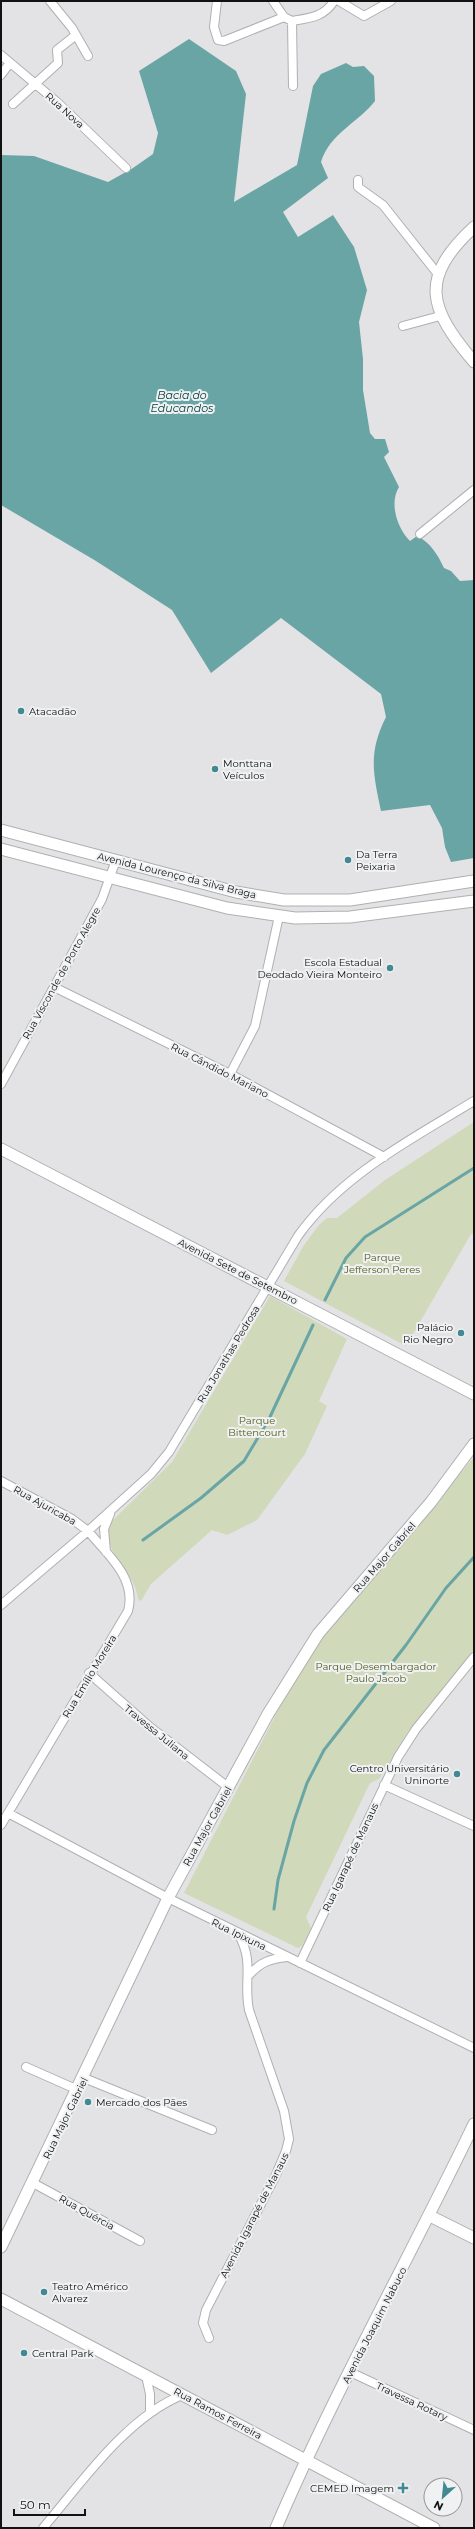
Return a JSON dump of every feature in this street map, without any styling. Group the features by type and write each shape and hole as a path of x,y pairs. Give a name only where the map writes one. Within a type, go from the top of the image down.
{"street":[{"path":"50,1 76,35 88,56"},
{"path":"217,1 214,27 218,40 224,41 284,18"},
{"path":"273,1 284,18 292,21 313,18 330,7 334,1"},
{"path":"339,1 364,16 391,1"},
{"path":"292,21 293,86"},
{"path":"13,104 60,62 58,49 76,35"},
{"name":"Rua Nova","path":"1,55 80,122 126,168"},
{"path":"1,75 10,64"},
{"path":"358,180 358,187 383,205 437,273 440,316 456,342 474,362"},
{"path":"437,273 456,243 474,227"},
{"path":"403,326 440,316"},
{"path":"420,534 474,490"},
{"name":"Avenida Lourenço da Silva Braga","path":"1,830 219,887 284,900 329,902 375,897 474,882"},
{"name":"Avenida Lourenço da Silva Braga","path":"1,849 215,905 279,916 331,918 474,901"},
{"name":"Rua Visconde de Porto Alegre","path":"1,1084 102,898 116,860"},
{"path":"215,905 219,887"},
{"path":"230,1074 255,1026 279,916"},
{"name":"Rua Cândido Mariano","path":"54,987 230,1074 384,1157"},
{"name":"Rua Jonathas Pedrosa","path":"1,1605 114,1508 151,1474 169,1452 298,1236 318,1210 384,1157 474,1101"},
{"name":"Avenida Sete de Setembro","path":"1,1149 474,1394"},
{"name":"Rua Major Gabriel","path":"1,2247 84,2078 168,1898 268,1714 318,1634 431,1502 474,1444"},
{"name":"Rua Ajuricaba","path":"1,1481 72,1519 89,1530"},
{"name":"Rua Jonathas Pedrosa","path":"106,1553 104,1529 114,1508"},
{"name":"Rua Emílio Moreira","path":"1,1825 89,1673 123,1620 131,1600 125,1577 89,1530"},
{"name":"Rua Igarapé de Manaus","path":"300,1963 384,1784 416,1729 474,1657"},
{"name":"Travessa Juliana","path":"89,1673 150,1727 228,1787"},
{"path":"384,1784 474,1826"},
{"name":"Rua Ipixuna","path":"8,1813 168,1898 474,2048"},
{"name":"Avenida Igarapé de Manaus","path":"209,2338 203,2323 206,2310 275,2177 289,2140 284,2111 246,1998 250,1974 247,1954 238,1933"},
{"path":"250,1974 259,1964 270,1959 287,1957"},
{"path":"26,2067 78,2090"},
{"path":"84,2078 212,2130"},
{"name":"Avenida Joaquim Nabuco","path":"276,2528 305,2460 430,2216 474,2124"},
{"name":"Rua Quércia","path":"33,2183 140,2241"},
{"path":"430,2216 474,2238"},
{"name":"Rua Ramos Ferreira","path":"1,2299 434,2528"},
{"name":"Travessa Rotary","path":"350,2372 474,2430"},
{"path":"146,2376 150,2394 150,2410"},
{"path":"43,2528 94,2468 150,2410 182,2395"}],"green space":[{"name":"Parque Jefferson Peres","path":"474,1122 474,1233 471,1234 406,1346 284,1281 304,1245 319,1225 327,1218 337,1218 385,1180"},
{"name":"Parque Bittencourt","path":"270,1296 347,1339 319,1401 327,1406 305,1454 257,1520 227,1535 212,1530 151,1584 141,1601 138,1599 136,1589 132,1581 111,1547 108,1537 108,1525 172,1462"},
{"name":"Parque Desembargador Paulo Jacob","path":"474,1457 474,1649 407,1733 379,1779 370,1783 306,1917 311,1928 303,1945 298,1948 184,1893 291,1685 323,1636"}],"water":[{"name":"Bacia do Educandos","path":"189,39 236,71 246,94 234,202 297,165 313,86 321,74 346,63 353,67 364,66 374,76 375,101 331,143 325,152 321,162 328,178 283,212 298,237 333,215 354,247 367,290 359,322 363,359 363,390 370,433 375,439 385,439 389,452 384,457 399,487 395,500 398,522 405,536 410,541 417,536 430,545 444,568 451,571 460,581 474,580 474,858 451,862 445,847 442,828 430,805 381,811 374,774 374,753 380,730 386,717 381,694 281,618 211,673 172,610 96,561 1,505 1,155 34,156 108,182 133,168 153,154 158,133 139,71"}],"waterway":[{"path":"325,1300 346,1258 365,1237 474,1168"},
{"path":"143,1540 201,1498 244,1461 269,1419 313,1325"},
{"path":"274,1909 278,1880 294,1821 307,1783 324,1750 406,1645 446,1588 474,1557"}],"place":[{"name":"Atacadão","path":"21,711"},
{"name":"Monttana Veículos","path":"215,769"},
{"name":"Da Terra Peixaria","path":"348,860"},
{"name":"Escola Estadual Deodado Vieira Monteiro","path":"390,968"},
{"name":"Palácio Rio Negro","path":"461,1333"},
{"name":"Centro Universitário Uninorte","path":"457,1774"},
{"name":"Mercado dos Pães","path":"88,2102"},
{"name":"Teatro Américo Alvarez","path":"44,2292"},
{"name":"Central Park","path":"24,2353"},
{"name":"CEMED Imagem","path":"403,2488"}]}
